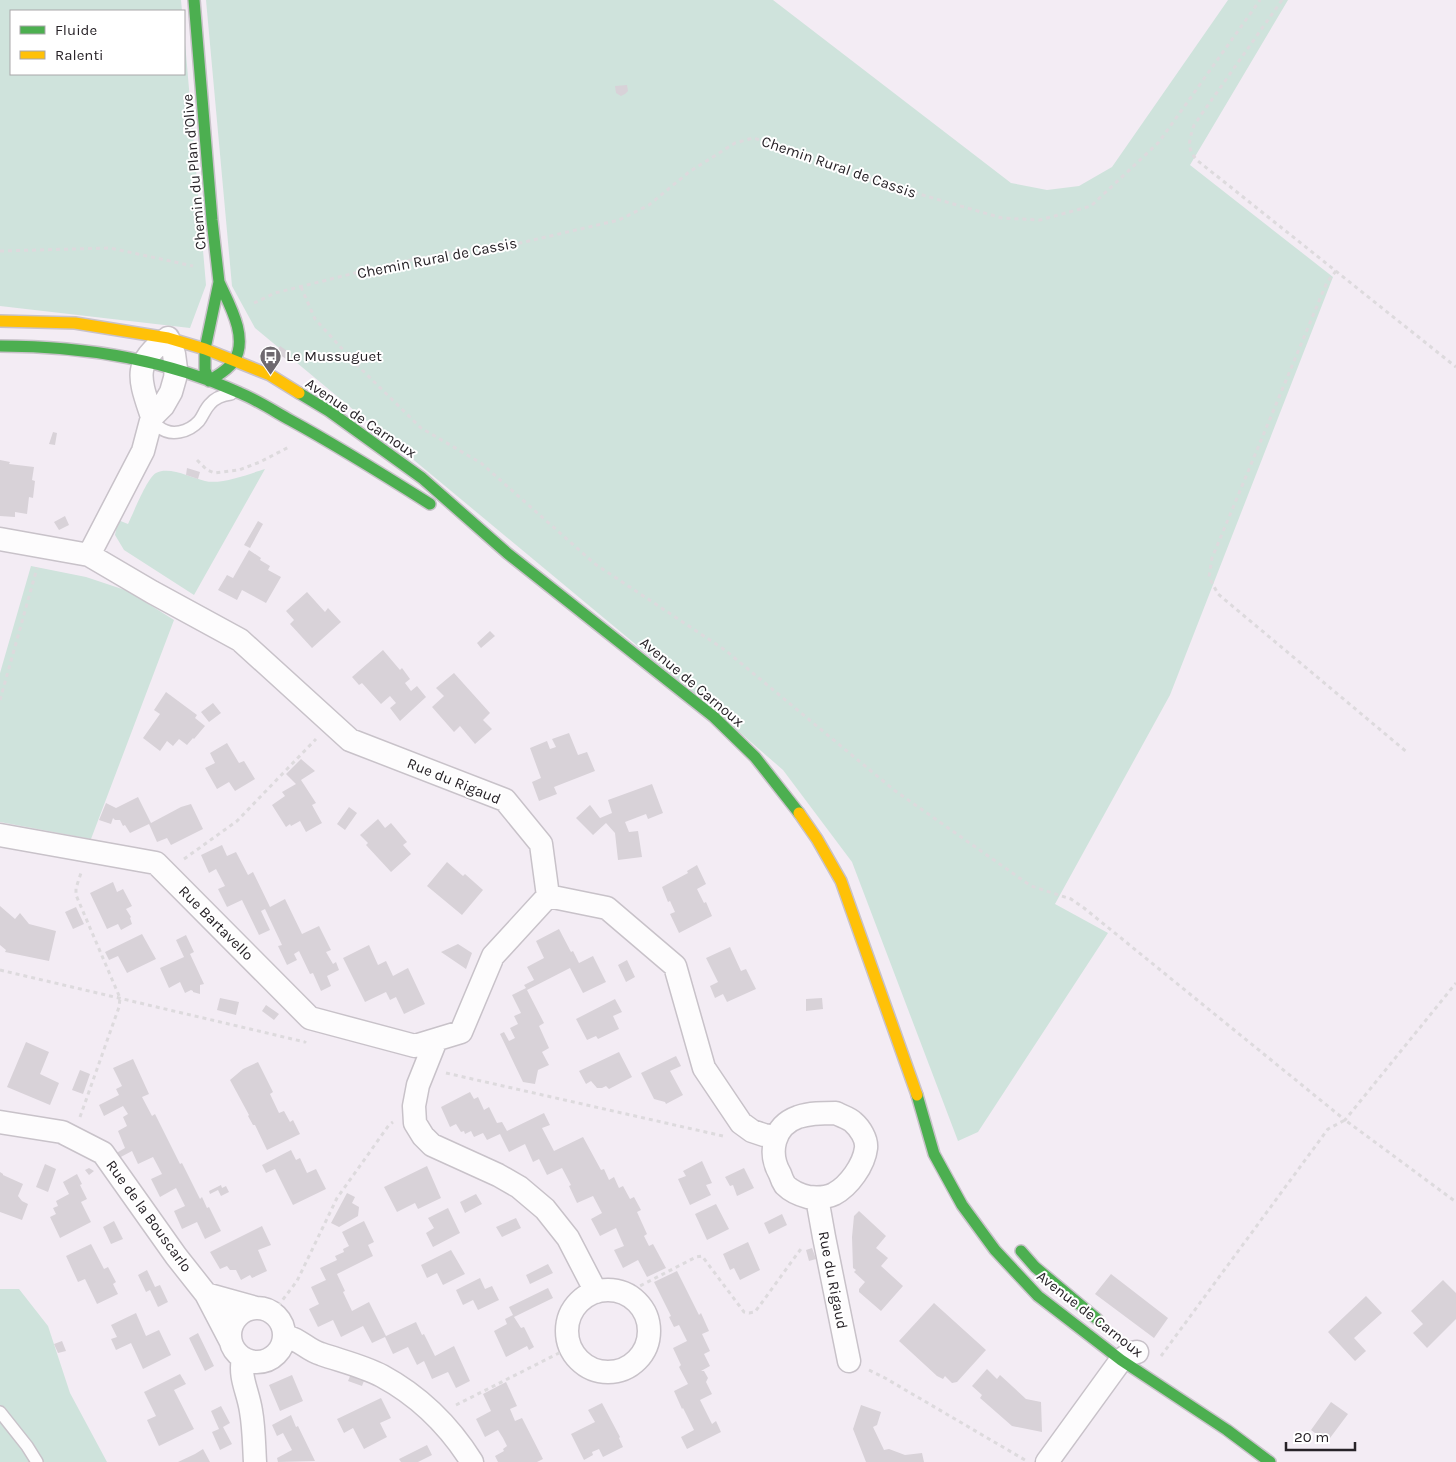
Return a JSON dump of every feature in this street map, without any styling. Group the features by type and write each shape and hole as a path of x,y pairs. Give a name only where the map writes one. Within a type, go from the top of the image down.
{"main road":[{"name":"Chemin du Plan d'Olive","path":"194,0 219,277 239,333 239,351 234,361"},
{"name":"Chemin du Plan d'Olive","path":"209,381 205,370 205,349 219,277"},
{"name":"Avenue de Carnoux","path":"0,321 75,323 168,338 205,349 270,375 344,422 422,478 507,553 714,716 755,757 790,800 842,880 914,1085 934,1154 962,1205 995,1250 1038,1296 1139,1359 1270,1462"},
{"name":"Avenue de Carnoux","path":"0,346 33,346 99,352 176,369 241,393 341,448 507,553"},
{"path":"209,381 220,375 234,361"},
{"name":"Avenue de Carnoux","path":"914,1085 940,1135"},
{"name":"Avenue de Carnoux","path":"1016,1246 1035,1267 1104,1324"},
{"name":"Avenue de Carnoux","path":"1139,1359 1227,1430"}],"street":[{"path":"0,540 89,555 143,451 152,417 163,406 171,392 176,369 174,354 168,338 158,345 143,362 141,374 142,388 152,417"},
{"name":"Rue du Rigaud","path":"89,555 240,640 350,740 505,800 541,844 548,896"},
{"name":"Rue Bartavello","path":"0,835 156,863 310,1018"},
{"path":"310,1018 426,1043 461,1032 494,956 548,896 607,908 675,966 704,1068 741,1123 752,1131 776,1137"},
{"path":"426,1043 425,1068 418,1085 414,1106 415,1123 423,1136 432,1145 498,1175 519,1187 545,1209 568,1238 596,1292"},
{"path":"816,1114 836,1114 852,1120 862,1132 866,1147 860,1166 848,1184 833,1195 817,1198 800,1195 785,1184 775,1166 773,1152 776,1137 784,1125 798,1117 816,1114"},
{"name":"Rue de la Bouscarlo","path":"0,1122 62,1132 104,1153 176,1256 206,1294 237,1349 242,1380 251,1413 255,1462"},
{"name":"Rue du Rigaud","path":"817,1198 849,1360"},
{"path":"610,1290 628,1296 636,1301 644,1312 648,1324 648,1337 644,1350 637,1361 626,1368 614,1372 601,1372 588,1368 578,1360 571,1349 567,1335 568,1321 573,1308 583,1298 596,1292 610,1290"},
{"path":"206,1294 265,1310 280,1320 284,1336 278,1352 272,1358 255,1362 237,1349 230,1331 233,1322 239,1314 247,1310 265,1310"},
{"path":"284,1336 292,1337 319,1354 381,1376 409,1392 439,1420 463,1448 472,1462"},
{"path":"1047,1462 1139,1359"}],"lane":[{"path":"152,417 158,427 167,432 176,433 186,430 198,422 210,404 218,398 228,394 241,393"},
{"path":"0,1412 38,1462"}],"path":[{"name":"Chemin Rural de Cassis","path":"235,319 253,303 275,293 395,263 465,250 502,247 619,220 649,205 689,172 735,143 753,138 860,177 1002,218 1040,220 1091,206 1159,142 1260,0"},
{"path":"1282,0 1194,125 1189,141 1190,153 1456,367"},
{"path":"0,251 110,248 219,277"},
{"path":"1336,271 1327,282 1212,558 1209,577 1218,594 1408,753"},
{"path":"301,287 315,319 356,364 421,428 481,463 595,564 725,650 894,790 1031,886 1071,899 1084,908 1345,1120 1456,1202"},
{"path":"197,460 207,470 215,473 239,470 260,462 293,445"},
{"path":"0,700 43,547"},
{"path":"165,872 237,821 332,722"},
{"path":"72,1137 119,1007 120,998 76,895 76,888 88,851"},
{"path":"0,970 314,1044"},
{"path":"1139,1359 1328,1129 1345,1120 1456,983"},
{"path":"305,1042 310,1018"},
{"path":"425,1068 730,1138 743,1136 752,1131"},
{"path":"265,1310 297,1281 337,1198 389,1125 414,1106"},
{"path":"628,1296 636,1288 696,1257 702,1256 744,1312 749,1314 755,1312 805,1244 824,1237"},
{"path":"439,1420 448,1408 561,1352 571,1349"},
{"path":"849,1360 885,1378 1028,1462"}],"green space":[{"path":"0,0 181,0 182,10 10,10 10,75 185,75 185,43 206,285 190,328 0,306"},
{"path":"206,0 773,0 1011,183 1047,190 1079,186 1112,167 1228,0 1288,0 1190,165 1333,277 1170,695 1055,904 1108,933 978,1132 958,1141 852,862 783,770 705,702 255,328 232,286"},
{"path":"265,469 194,595 124,550 115,535 118,520 128,524 152,476 156,473 168,471 199,480 219,482"},
{"path":"31,566 86,577 128,591 174,620 91,839 0,822 0,673"},
{"path":"0,1289 19,1289 48,1326 70,1393 107,1462 0,1462"}],"building":[{"path":"627,85 628,91 625,94 621,96 616,93 615,86"},
{"path":"280,346 290,353 286,359 276,352"},
{"path":"53,432 57,433 55,445 49,444"},
{"path":"0,460 10,462 9,464 34,467 32,480 35,481 33,498 29,497 27,514 15,512 15,517 0,516"},
{"path":"187,468 200,472 198,479 186,475"},
{"path":"65,516 69,525 59,530 54,522"},
{"path":"258,521 263,524 250,548 244,545"},
{"path":"249,550 270,566 268,570 281,577 266,603 242,590 237,600 218,590 227,575 233,578"},
{"path":"307,592 325,612 328,608 341,622 312,648 290,624 294,620 286,611"},
{"path":"490,631 495,636 481,648 477,643"},
{"path":"383,650 400,670 402,668 410,679 405,683 411,691 417,686 426,697 400,721 390,708 396,703 390,696 381,704 362,683 359,685 352,677"},
{"path":"454,673 490,713 483,720 492,729 475,744 460,726 454,732 432,707 444,696 436,688"},
{"path":"166,692 197,715 195,718 205,726 187,745 179,739 173,746 167,741 160,751 143,738 160,714 154,710"},
{"path":"213,703 221,713 209,722 201,712"},
{"path":"569,733 578,755 587,752 595,771 554,787 557,794 539,801 532,782 541,778 530,748 547,741 550,749 556,747 552,739"},
{"path":"227,743 239,763 244,761 255,779 235,791 229,782 217,789 205,768 215,763 210,753"},
{"path":"301,759 315,771 301,780 316,803 312,805 322,823 306,832 300,821 286,827 272,805 285,796 282,792 296,784 286,774"},
{"path":"652,784 663,813 648,819 646,814 625,822 629,832 638,831 642,857 618,860 615,833 606,823 593,835 576,818 590,805 600,818 612,813 608,800"},
{"path":"138,797 151,823 181,807 191,804 203,829 171,845 167,838 157,842 149,824 130,833 120,820 113,818 111,824 99,820 106,803 116,808"},
{"path":"349,807 357,813 345,830 337,824"},
{"path":"378,819 385,828 391,823 407,842 403,845 411,854 391,872 366,845 368,843 360,835"},
{"path":"222,845 227,856 236,852 248,875 253,872 270,907 285,899 302,934 319,926 331,950 326,952 333,964 336,962 339,970 327,976 331,986 321,991 313,973 310,974 299,951 294,954 297,960 287,965 278,946 282,945 265,909 261,911 270,930 259,935 242,900 227,907 218,889 225,886 216,869 209,873 201,855"},
{"path":"447,862 463,876 465,874 483,890 462,915 427,886"},
{"path":"697,865 706,884 697,889 704,903 706,902 712,916 679,933 670,914 675,912 670,901 668,902 662,887 688,873 687,871"},
{"path":"113,882 117,892 123,889 132,906 126,909 131,917 132,924 121,930 118,924 107,929 90,893"},
{"path":"0,906 15,919 20,913 29,924 56,931 49,961 5,952 6,950 0,945"},
{"path":"76,907 84,924 73,929 65,912"},
{"path":"559,929 579,963 593,956 606,982 583,993 570,968 527,990 544,1023 539,1026 549,1048 542,1052 549,1065 538,1070 535,1084 523,1082 500,1034 504,1032 509,1041 515,1038 510,1028 518,1024 514,1016 521,1013 512,995 526,988 524,985 534,980 527,967 544,958 536,941"},
{"path":"142,934 156,959 127,973 118,956 109,960 105,952"},
{"path":"186,935 194,952 190,954 204,984 200,985 200,994 191,990 185,993 180,982 169,988 160,968 184,957 176,940"},
{"path":"458,944 472,953 466,969 441,952"},
{"path":"369,945 378,965 386,961 393,976 408,968 425,1004 404,1014 396,997 390,1000 386,992 365,1002 343,958"},
{"path":"730,947 741,971 746,969 756,989 727,1002 723,994 715,998 710,986 718,982 706,958"},
{"path":"627,960 635,977 626,982 618,965"},
{"path":"220,998 239,1002 236,1015 217,1010"},
{"path":"822,998 823,1009 806,1011 806,999"},
{"path":"615,999 622,1012 613,1016 619,1029 598,1039 596,1036 587,1040 576,1019"},
{"path":"266,1005 279,1014 274,1020 262,1011"},
{"path":"26,1042 49,1052 40,1074 59,1083 50,1105 7,1087"},
{"path":"619,1052 632,1077 609,1089 606,1086 597,1088 591,1081 586,1084 579,1071"},
{"path":"676,1056 681,1066 670,1071 683,1095 666,1104 654,1099 641,1073"},
{"path":"133,1059 149,1094 142,1097 152,1116 155,1114 180,1164 182,1163 200,1199 202,1197 207,1208 209,1207 221,1231 205,1239 197,1222 182,1229 174,1211 185,1206 176,1188 160,1197 151,1179 162,1174 153,1157 138,1164 132,1151 117,1159 113,1155 125,1148 118,1131 127,1126 123,1117 128,1114 123,1106 104,1116 99,1105 119,1095 116,1089 122,1086 113,1068"},
{"path":"258,1062 273,1092 270,1094 279,1113 284,1111 290,1122 293,1120 300,1134 267,1150 230,1080 243,1069"},
{"path":"80,1070 90,1074 83,1094 72,1090"},
{"path":"470,1092 474,1099 478,1097 484,1110 489,1107 497,1123 502,1122 507,1131 544,1113 550,1125 542,1128 554,1151 583,1137 601,1170 604,1169 609,1180 614,1177 619,1188 623,1186 630,1199 634,1197 641,1210 637,1212 647,1234 644,1236 649,1246 653,1244 666,1268 647,1277 638,1260 623,1268 614,1250 624,1246 616,1228 600,1236 591,1219 602,1213 593,1196 577,1203 569,1186 571,1185 562,1168 547,1175 539,1159 533,1162 525,1144 509,1152 500,1134 487,1140 483,1133 474,1137 471,1131 465,1134 464,1131 461,1132 456,1124 450,1127 441,1107"},
{"path":"291,1150 296,1160 300,1158 307,1173 316,1169 326,1189 293,1205 275,1169 266,1173 262,1165"},
{"path":"702,1161 712,1183 706,1185 711,1195 690,1205 678,1179 686,1176 683,1171"},
{"path":"45,1164 56,1169 48,1192 36,1187"},
{"path":"427,1166 441,1198 418,1209 415,1203 397,1212 384,1187"},
{"path":"89,1168 94,1171 89,1175 85,1170"},
{"path":"744,1168 754,1188 737,1196 733,1185 730,1186 725,1177"},
{"path":"0,1172 23,1184 18,1196 28,1204 22,1220 0,1212"},
{"path":"77,1174 87,1199 81,1202 91,1222 60,1238 50,1217 56,1214 53,1208 58,1206 56,1201 69,1194 63,1182"},
{"path":"221,1185 222,1188 226,1186 229,1192 221,1196 218,1190 210,1194 209,1191"},
{"path":"347,1193 355,1197 352,1203 359,1207 358,1216 339,1227 331,1223"},
{"path":"476,1194 482,1204 465,1213 460,1202"},
{"path":"716,1204 729,1229 707,1240 695,1214"},
{"path":"448,1208 460,1233 433,1247 426,1233 434,1228 428,1218"},
{"path":"859,1211 886,1236 876,1248 888,1258 881,1266 903,1286 881,1311 859,1292 859,1289 865,1282 854,1272 856,1270 853,1268 852,1237 854,1216"},
{"path":"782,1214 787,1225 769,1234 764,1223"},
{"path":"516,1218 521,1228 502,1237 496,1227"},
{"path":"114,1221 123,1239 111,1244 103,1227"},
{"path":"364,1221 374,1242 368,1245 373,1256 337,1274 352,1311 369,1302 386,1336 416,1322 435,1356 454,1346 470,1381 456,1388 448,1372 432,1379 424,1361 417,1365 408,1347 393,1354 385,1337 372,1343 363,1326 341,1337 333,1320 318,1327 309,1309 319,1304 311,1287 326,1280 320,1268 337,1260 335,1256 344,1252 343,1249 349,1246 342,1232"},
{"path":"262,1226 271,1245 258,1250 267,1271 252,1278 250,1275 241,1280 236,1270 230,1270 227,1266 220,1269 210,1252"},
{"path":"748,1242 760,1270 740,1280 734,1268 730,1270 723,1254"},
{"path":"91,1244 104,1269 108,1267 116,1282 113,1284 118,1294 97,1304 85,1279 78,1282 66,1256"},
{"path":"812,1248 816,1259 809,1261 806,1250"},
{"path":"451,1250 465,1274 443,1285 437,1273 427,1278 421,1265"},
{"path":"548,1264 553,1273 530,1284 526,1275"},
{"path":"147,1270 155,1287 160,1285 168,1302 158,1307 150,1290 146,1292 138,1275"},
{"path":"677,1271 709,1331 702,1334 710,1351 704,1354 710,1366 701,1371 704,1371 708,1378 706,1382 712,1394 700,1400 712,1424 716,1421 721,1432 687,1449 681,1437 694,1430 674,1391 688,1384 679,1367 681,1365 673,1348 687,1341 679,1325 674,1327 669,1317 671,1316 654,1282"},
{"path":"1111,1274 1168,1318 1154,1338 1095,1294"},
{"path":"480,1278 485,1289 492,1286 499,1300 478,1310 473,1300 463,1305 456,1290"},
{"path":"1443,1280 1456,1293 1456,1319 1427,1348 1413,1333 1423,1324 1411,1311"},
{"path":"548,1288 553,1298 514,1317 521,1328 524,1327 534,1347 529,1350 527,1346 506,1357 494,1331 507,1324 505,1319 513,1315 509,1307"},
{"path":"1366,1296 1382,1313 1354,1338 1366,1351 1355,1361 1328,1332"},
{"path":"934,1303 986,1350 957,1382 952,1383 945,1376 943,1379 937,1376 899,1341"},
{"path":"136,1313 146,1336 159,1330 171,1355 143,1369 131,1343 116,1350 111,1339 117,1337 111,1325"},
{"path":"198,1333 214,1366 205,1371 189,1338"},
{"path":"62,1341 66,1351 58,1353 54,1344"},
{"path":"987,1369 997,1379 1000,1375 1026,1399 1041,1402 1042,1432 1012,1426 980,1398 982,1395 972,1386"},
{"path":"180,1374 186,1384 174,1390 194,1429 159,1446 147,1420 156,1416 144,1392"},
{"path":"351,1374 365,1378 362,1386 348,1381"},
{"path":"292,1375 303,1401 280,1411 269,1385"},
{"path":"506,1382 517,1406 510,1409 515,1421 522,1418 543,1459 537,1462 498,1462 495,1456 504,1451 503,1449 507,1446 503,1438 498,1430 485,1437 476,1419 491,1411 483,1394"},
{"path":"381,1398 391,1418 380,1423 387,1437 364,1449 353,1428 344,1433 337,1419"},
{"path":"1331,1402 1348,1414 1327,1442 1311,1430"},
{"path":"602,1403 620,1437 623,1447 603,1457 599,1449 592,1452 593,1455 584,1460 571,1434 595,1422 588,1410"},
{"path":"861,1405 881,1412 877,1425 873,1427 884,1450 889,1449 905,1455 922,1453 924,1462 866,1462 853,1429"},
{"path":"221,1406 230,1423 223,1427 232,1444 220,1450 212,1432 219,1429 211,1411"},
{"path":"291,1415 315,1461 278,1462 277,1458 292,1450 283,1433 277,1436 272,1425"},
{"path":"427,1445 432,1455 418,1462 401,1462 399,1459"},
{"path":"203,1449 210,1462 178,1462 195,1454"}],"traffic: fast":[{"path":"194,0 219,282 205,349 205,370 209,381 232,364 238,352 239,342 236,321 219,282"},
{"path":"0,346 62,349 123,357 153,363 212,381 265,406 343,450 430,504"},
{"path":"299,393 329,411 422,478 507,553 714,717 755,757 799,813"},
{"path":"917,1095 934,1154 962,1205 995,1250 1038,1296 1121,1360 1227,1430 1270,1462"},
{"path":"1021,1251 1035,1267 1097,1319"}],"traffic: slow":[{"path":"0,321 75,323 168,338 205,349 270,375 299,393"},
{"path":"799,813 817,839 841,881 917,1095"}],"place":[{"name":"Le Mussuguet","path":"270,375"}]}
